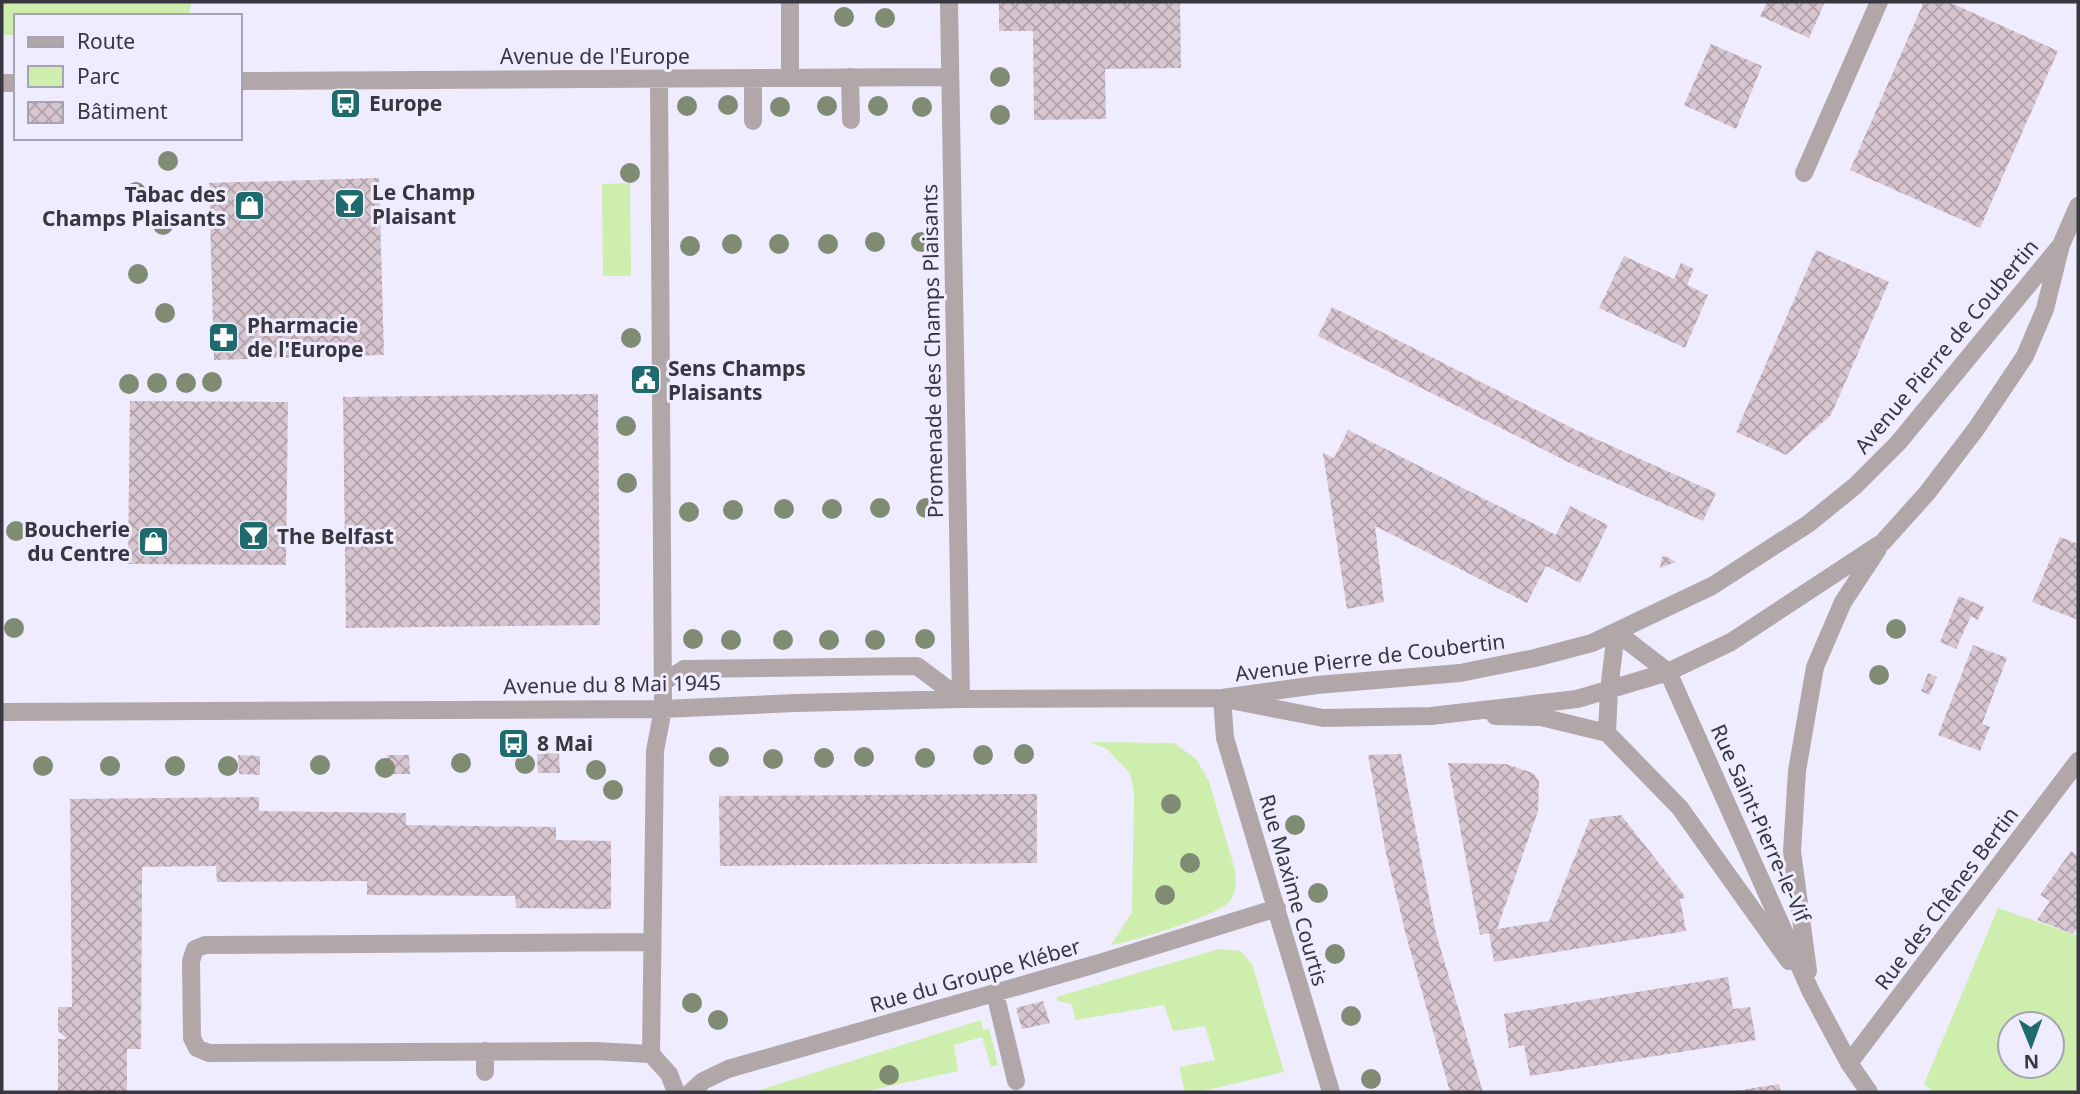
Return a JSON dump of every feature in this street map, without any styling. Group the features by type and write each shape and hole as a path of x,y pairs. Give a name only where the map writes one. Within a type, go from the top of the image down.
{"street":[{"path":"790,2 790,78"},
{"name":"Promenade des Champs Plaisants","path":"949,2 961,699"},
{"path":"1804,173 1879,2"},
{"path":"850,77 851,120"},
{"name":"Avenue de l'Europe","path":"242,81 950,77"},
{"path":"753,78 753,121"},
{"path":"659,79 663,709 655,751 651,1054 669,1074 676,1092"},
{"name":"Avenue Pierre de Coubertin","path":"1222,698 1323,718 1431,716 1577,699 1668,672 1731,642 1883,542 1927,493 1968,440 2025,356 2045,309 2061,245 2078,206"},
{"name":"Avenue Pierre de Coubertin","path":"1222,698 1348,682 1460,673 1535,658 1592,643 1712,586 1808,524 1855,486 1939,396 2061,245"},
{"name":"Rue Saint-Pierre-le-Vif","path":"1811,992 1791,851 1797,771 1815,667 1843,602 1883,542"},
{"path":"1616,632 1668,672"},
{"path":"1431,716 1541,717 1607,733 1616,632"},
{"path":"662,683 684,669 759,660 856,660 917,666 961,699"},
{"name":"Rue Saint-Pierre-le-Vif","path":"1668,672 1811,992 1849,1063 1869,1092"},
{"name":"Avenue du 8 Mai 1945","path":"2,712 663,709 795,702 1222,698"},
{"name":"Rue Maxime Courtis","path":"1222,698 1225,738 1331,1092"},
{"name":"Rue Saint-Pierre-le-Vif","path":"1607,733 1679,808 1811,992"},
{"name":"Rue des Chênes Bertin","path":"1849,1063 2078,761"},
{"name":"Rue du Groupe Kléber","path":"691,1092 703,1081 728,1069 995,993 1276,908"},
{"path":"651,1054 595,1051 209,1053 198,1048 192,1038 191,961 195,950 205,945 653,942"},
{"path":"995,993 1016,1081"},
{"path":"485,1051 485,1072"}],"green space":[{"path":"2,2 191,2 189,14 14,14 14,35 2,35"},
{"path":"630,183 631,276 603,276 602,184"},
{"path":"1091,742 1174,743 1196,759 1209,781 1235,870 1235,891 1229,902 1192,921 1111,945 1132,912 1134,793 1130,773 1108,750"},
{"path":"1998,908 2078,936 2078,1092 1934,1092 1924,1084"},
{"path":"1219,949 1241,951 1252,964 1284,1072 1199,1092 1185,1092 1179,1067 1215,1060 1205,1026 1173,1031 1164,1005 1075,1020 1072,1004 1058,1001 1056,997"},
{"path":"981,1020 983,1030 989,1028 998,1065 991,1067 982,1037 954,1045 958,1071 872,1092 753,1092"}],"building":[{"path":"999,2 1180,2 1181,68 1105,69 1106,119 1034,120 1033,31 999,31"},
{"path":"1767,2 1825,2 1809,38 1760,16"},
{"path":"1918,2 1949,2 2058,51 1980,228 1850,170 1923,4"},
{"path":"1711,44 1762,66 1736,129 1684,105"},
{"path":"379,178 384,355 214,360 209,183"},
{"path":"1816,250 1889,282 1831,415 1786,455 1736,432"},
{"path":"1624,256 1674,279 1681,263 1694,269 1687,285 1708,295 1685,348 1599,308"},
{"path":"1332,307 1576,430 1716,493 1703,521 1572,464 1318,336"},
{"path":"598,394 600,625 346,628 343,397"},
{"path":"130,401 288,402 286,565 128,564"},
{"path":"1348,430 1556,535 1570,506 1608,525 1580,583 1546,566 1527,603 1375,526 1384,602 1347,609 1323,453 1334,458"},
{"path":"2060,537 2078,544 2078,620 2032,602"},
{"path":"1662,557 1676,562 1660,568"},
{"path":"1959,596 1984,607 1978,620 1971,616 1956,649 1940,642"},
{"path":"1973,645 2007,658 1982,724 1990,727 1980,751 1938,735"},
{"path":"1928,673 1937,677 1929,695 1921,691"},
{"path":"559,753 560,773 538,773 537,754"},
{"path":"1401,754 1436,933 1483,1092 1450,1092 1386,853 1368,755"},
{"path":"238,755 260,756 260,775 239,774"},
{"path":"387,755 409,755 410,774 389,774"},
{"path":"1448,763 1506,764 1533,773 1539,781 1538,811 1497,929 1549,921 1590,819 1621,815 1684,895 1685,898 1680,899 1686,931 1494,962 1489,933 1480,935"},
{"path":"1037,794 1037,863 720,866 719,796"},
{"path":"259,797 259,811 406,813 406,825 556,827 556,840 611,841 611,909 516,908 515,896 367,895 367,881 217,882 216,866 142,867 141,1049 127,1049 127,1092 58,1092 58,1039 67,1039 58,1031 58,1007 72,1007 70,799"},
{"path":"2071,851 2078,856 2078,927 2073,934 2037,920 2050,901 2040,895"},
{"path":"1728,977 1733,1009 1750,1007 1756,1040 1530,1076 1524,1045 1509,1048 1504,1014"},
{"path":"1043,1001 1050,1023 1022,1029 1016,1008"},
{"path":"1779,1084 1781,1092 1735,1092 1735,1091"}],"place":[{"name":"Europe","path":"346,103"},
{"name":"Le Champ Plaisant","path":"349,204"},
{"name":"Tabac des Champs Plaisants","path":"249,206"},
{"name":"Pharmacie de l'Europe","path":"224,337"},
{"name":"Sens Champs Plaisants","path":"645,380"},
{"name":"The Belfast","path":"254,536"},
{"name":"Boucherie du Centre","path":"153,541"},
{"name":"8 Mai","path":"514,743"}]}
